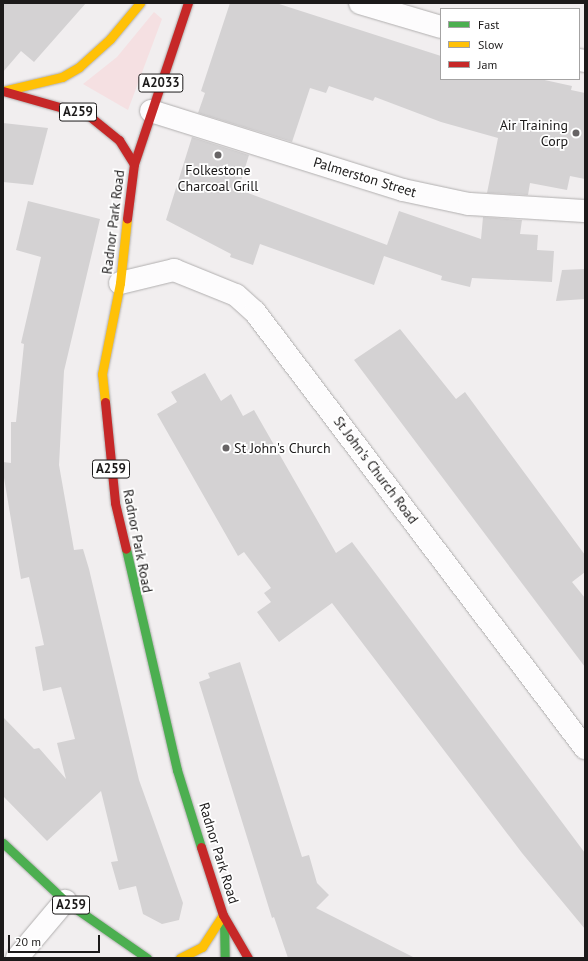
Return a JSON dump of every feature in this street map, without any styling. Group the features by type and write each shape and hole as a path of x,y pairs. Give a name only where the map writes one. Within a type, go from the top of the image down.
{"main road":[{"path":"3,91 62,77 79,66 115,35 140,3"},
{"name":"A2033","path":"134,164 188,3"},
{"name":"A259","path":"3,91 88,115 119,140 134,164"},
{"name":"Radnor Park Road","path":"134,164 120,283 102,374 115,503 155,686 224,915 248,958"},
{"name":"A259","path":"3,843 65,901 147,958"},
{"path":"180,958 202,947 224,915"},
{"name":"Radnor Park Road","path":"224,915 225,958"}],"street":[{"path":"360,3 440,27"},
{"name":"Palmerston Street","path":"151,111 403,190 469,204 585,211"},
{"name":"St John's Church Road","path":"120,283 174,270 229,292 255,312 585,748"},
{"path":"17,958 65,901"}],"shaded area":[{"path":"154,12 162,19 128,110 83,84 117,57"}],"building":[{"path":"3,3 86,3 34,62 21,51 3,72"},
{"path":"230,3 276,3 440,56 440,80 545,80 572,86 571,90 585,93 585,179 570,176 567,190 530,183 528,195 487,193 498,138 441,122 375,97 373,101 329,86 326,93 310,88 292,142 198,113 205,93 201,91"},
{"path":"3,123 48,128 33,185 3,182"},
{"path":"192,137 249,155 240,184 250,187 248,193 387,245 399,211 481,239 483,217 522,220 520,234 538,235 537,250 554,251 552,282 472,278 470,287 441,280 442,276 384,256 374,285 260,244 253,265 230,257 231,254 166,220"},
{"path":"28,201 100,219 64,371 59,465 74,550 83,549 89,569 139,780 183,903 179,920 162,924 143,914 136,886 119,890 111,862 118,861 101,791 47,841 3,796 3,717 34,749 39,748 66,779 57,743 75,739 61,687 43,691 35,647 44,645 29,577 21,579 3,472 3,462 11,463 11,422 16,422 24,344 21,343 41,257 16,250"},
{"path":"585,269 585,299 556,301 562,270"},
{"path":"400,329 456,399 465,392 585,555 585,572 572,582 585,598 585,667 354,360"},
{"path":"205,373 221,401 231,394 243,416 254,410 336,553 352,542 585,853 585,929 522,853 332,603 279,642 257,612 271,602 264,593 271,588 244,552 238,556 157,414 177,402 171,392"},
{"path":"240,662 302,857 309,855 317,883 329,895 316,908 415,958 288,958 274,917 272,918 199,682 210,678 208,673"}],"traffic: fast":[{"path":"126,549 177,770 201,847"},
{"path":"3,843 65,901 147,958"},
{"path":"224,919 225,958"}],"traffic: slow":[{"path":"3,91 62,77 79,67 110,39 140,3"},
{"path":"105,402 102,374 120,283 127,219"},
{"path":"180,958 202,947 223,915"}],"traffic: jam":[{"path":"134,164 188,3"},
{"path":"3,91 88,115 119,140 134,164 127,219"},
{"path":"105,402 115,503 126,549"},
{"path":"201,847 223,915 248,958"}],"place":[{"name":"Air Training Corp","path":"576,133"},
{"name":"Folkestone Charcoal Grill","path":"218,155"},
{"name":"St John's Church","path":"226,448"}]}
